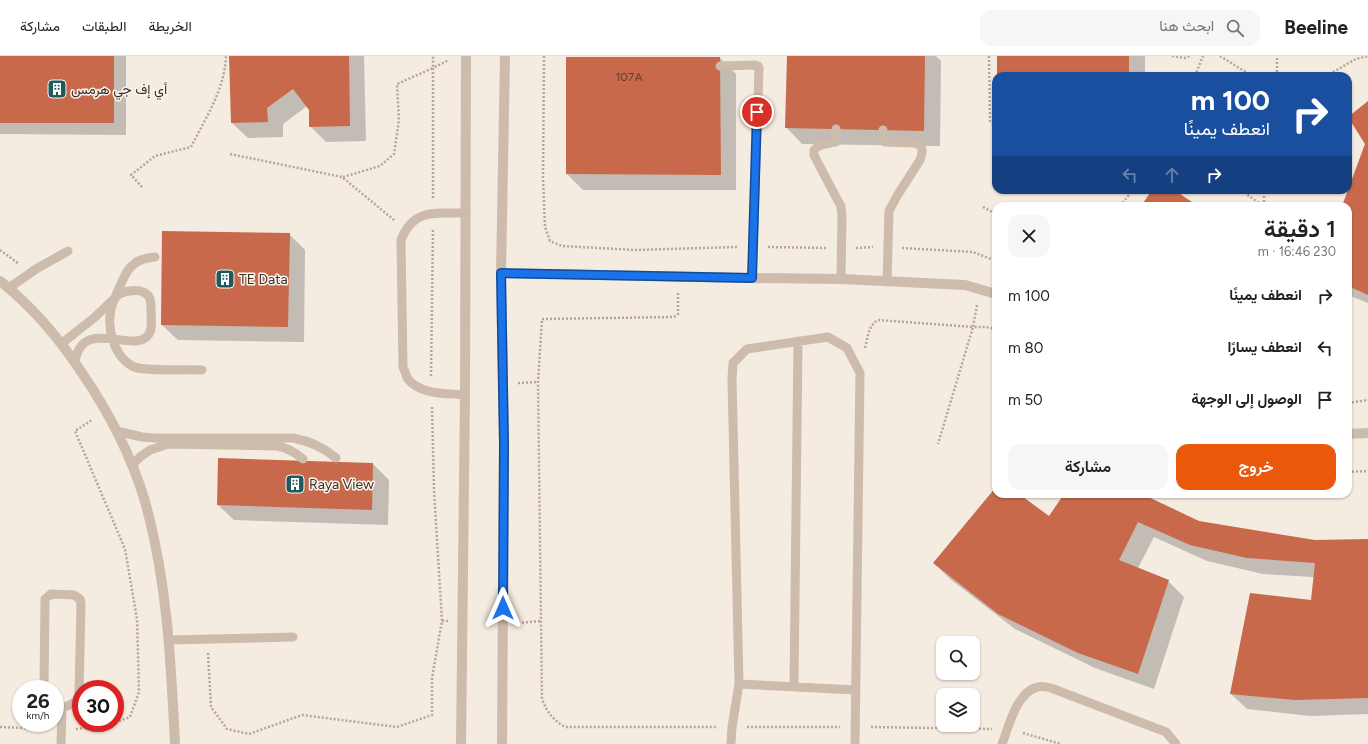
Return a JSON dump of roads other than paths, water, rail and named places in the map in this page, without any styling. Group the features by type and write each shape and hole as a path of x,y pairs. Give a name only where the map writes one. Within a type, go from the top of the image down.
{"street":[{"path":"461,744 465,395 466,56"},
{"path":"502,744 504,444 501,273 505,56"},
{"path":"501,273 841,279 965,285 992,293"},
{"path":"0,281 43,321 75,362 98,395 117,431 132,465 152,528 163,584 169,640 175,744"},
{"path":"1352,434 1368,432"}],"lane":[{"path":"720,66 754,65 758,66 759,68 752,278"},
{"path":"836,129 836,142 816,146 814,155 841,206 841,279"},
{"path":"883,130 883,139 885,142 914,143 919,144 922,149 920,160 889,211 887,282"},
{"path":"465,395 425,391 415,386 407,378 404,367 401,240 406,229 414,220 425,214 466,213"},
{"path":"9,288 30,272 68,252"},
{"path":"155,257 146,258 132,265 128,270 115,297 110,317 112,338 121,356 132,366 144,369 202,370"},
{"path":"61,344 95,317 115,297 124,292 137,290 150,296 151,328 149,334 144,339 137,342 112,338 94,339 88,341 78,350 75,362"},
{"path":"731,744 732,726 739,684 732,379 733,363 747,349 828,337 847,348 860,373 856,744"},
{"path":"794,686 798,341"},
{"path":"117,431 142,437 155,438 293,438 313,442 336,458"},
{"path":"132,465 150,450 168,444 277,446 296,452 303,459"},
{"path":"44,680 45,599 51,594 74,594 80,599 81,604 79,694 78,698 73,704 64,705"},
{"path":"169,640 293,637"},
{"path":"739,684 856,690"},
{"path":"1002,744 1018,703 1026,692 1038,687 1051,688 1166,732 1176,744"},
{"path":"61,744 62,732"}],"place":[{"name":"أي إف جي هرمس","path":"57,89"},
{"name":"TE Data","path":"225,279"},
{"name":"Raya View","path":"295,484"}]}
